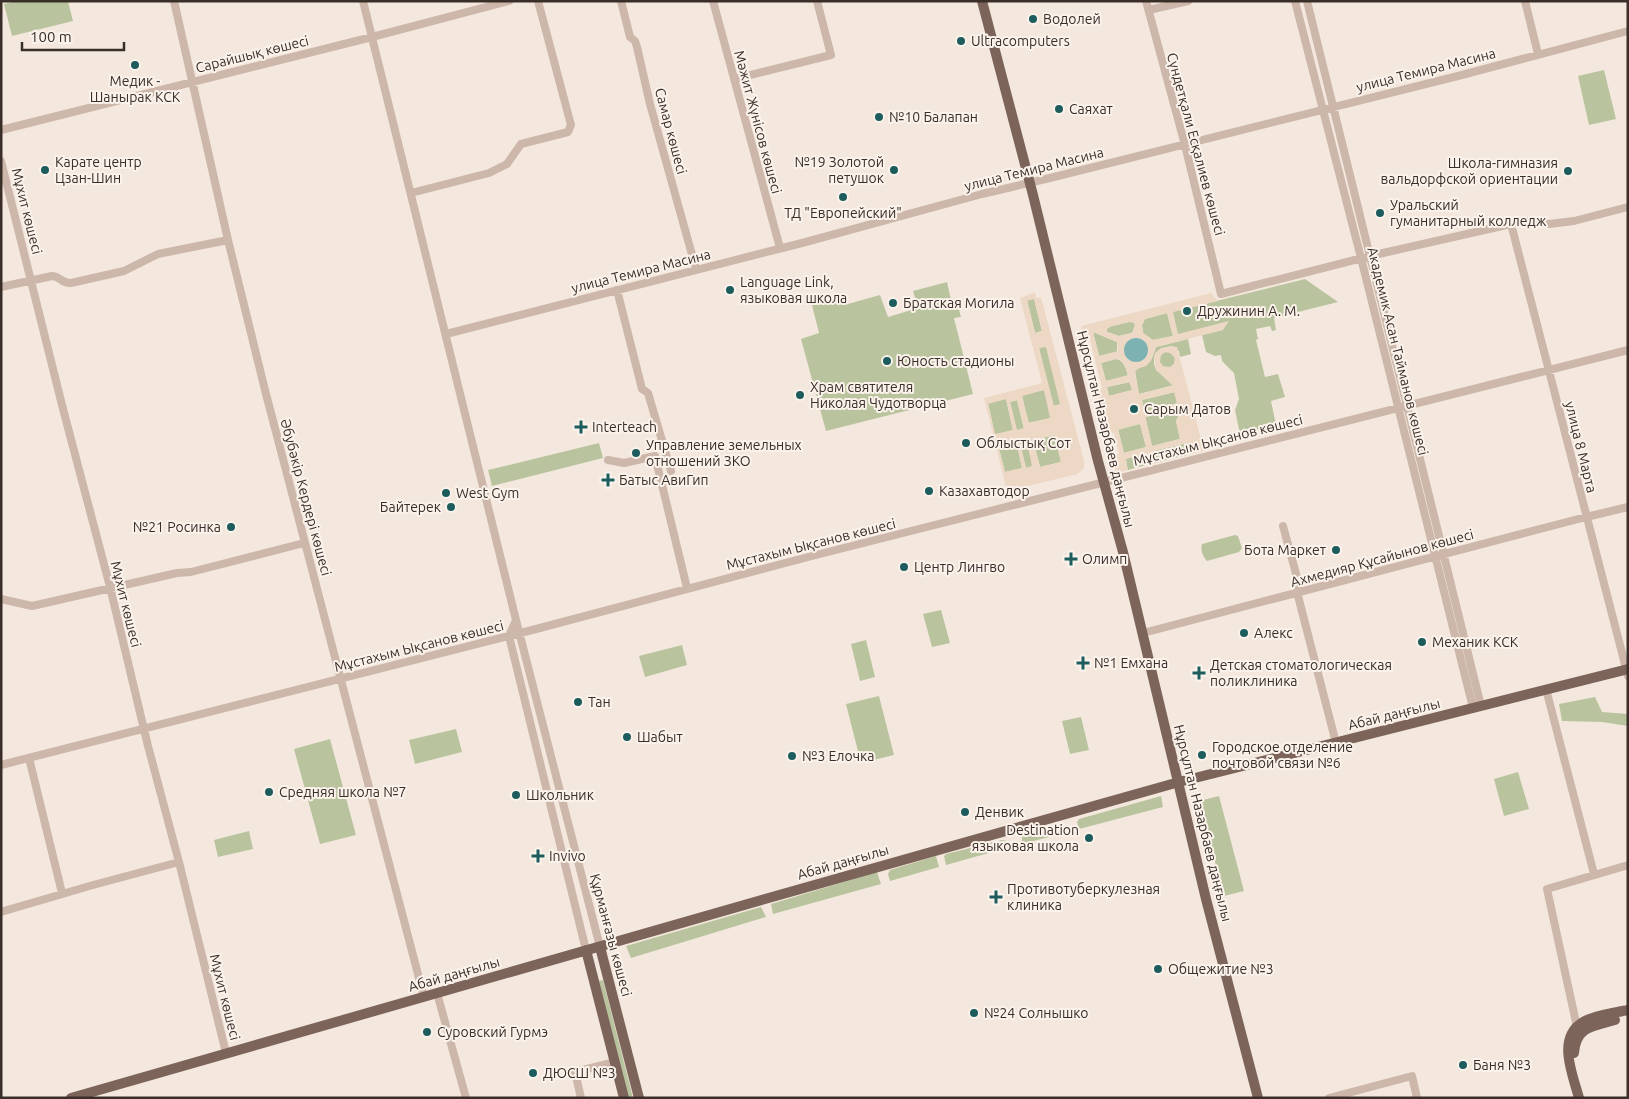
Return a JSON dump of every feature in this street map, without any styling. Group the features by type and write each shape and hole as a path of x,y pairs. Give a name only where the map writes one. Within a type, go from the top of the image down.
{"main road":[{"name":"Нұрсұлтан Назарбаев даңғылы","path":"982,1 1123,552 1206,898 1258,1098"},
{"name":"Абай даңғылы","path":"71,1098 1179,782 1546,689 1627,671"},
{"name":"Құрманғазы көшесі","path":"600,947 638,1098"},
{"name":"Құрманғазы көшесі","path":"586,950 624,1098"},
{"path":"1579,1098 1568,1053 1569,1040 1584,1022 1628,1010"},
{"path":"1579,1030 1628,1016"},
{"path":"1579,1030 1574,1052 1586,1098"}],"street":[{"name":"Әбубәкір Кердері көшесі","path":"174,1 228,240 266,394 424,997"},
{"name":"Құрманғазы көшесі","path":"363,1 516,620 600,947"},
{"name":"Сарайшық көшесі","path":"1,130 372,38 509,1"},
{"path":"411,193 489,173 507,164 521,144 568,132 571,125 538,1"},
{"name":"Самар көшесі","path":"620,1 630,37 635,41 637,47 650,104 696,269"},
{"name":"Мәжит Жүнісов көшесі","path":"713,1 780,248"},
{"path":"734,79 831,55 817,1"},
{"name":"Сүндетқали Есқалиев көшесі","path":"1146,1 1162,67 1185,145 1221,294 1361,258"},
{"path":"1149,10 1188,1"},
{"name":"Академик Асан Тайманов көшесі","path":"1295,1 1436,557 1477,707"},
{"name":"Академик Асан Тайманов көшесі","path":"1307,1 1444,554 1477,707"},
{"path":"1525,1 1538,54"},
{"path":"1627,31 1628,41"},
{"name":"улица Темира Масина","path":"446,334 982,194 1185,145 1627,31"},
{"name":"Мұхит көшесі","path":"1,161 226,1053"},
{"path":"1361,258 1511,224 1529,221 1550,224 1574,221 1628,207"},
{"name":"улица 8 Марта","path":"1511,224 1627,671"},
{"path":"1,286 55,276 64,282 71,283 124,271 158,254 228,240"},
{"path":"617,290 642,389 648,393 671,471"},
{"name":"Мұстахым Ықсанов көшесі","path":"1,765 509,636 687,588 1628,350"},
{"path":"608,460 624,463 655,456 687,588"},
{"name":"Ахмедияр Құсайынов көшесі","path":"1143,633 1628,507"},
{"path":"1283,526 1298,581 1298,592 1336,743"},
{"path":"1,599 32,606 110,587 177,573 191,572 304,543"},
{"path":"516,620 509,636 586,950"},
{"path":"1546,689 1594,874"},
{"path":"29,758 62,894"},
{"path":"1,912 179,862"},
{"path":"1579,1030 1547,889 1628,865"},
{"path":"438,993 466,1098"},
{"path":"580,1098 575,1072 615,1062"},
{"path":"1329,1098 1412,1076 1417,1098"}],"green space":[{"path":"16,1 68,1 73,21 12,36 4,4"},
{"path":"1604,70 1616,119 1589,125 1578,76"},
{"path":"1305,279 1338,302 1274,318 1276,330 1272,331 1270,326 1256,329 1258,339 1256,340 1265,377 1278,374 1285,397 1271,401 1276,425 1240,434 1235,410 1239,399 1234,373 1222,361 1221,355 1215,356 1206,352 1202,335 1222,330 1228,322 1178,335 1172,312"},
{"path":"947,282 951,300 956,299 961,317 954,318 973,394 826,431 801,339 819,333 812,305 845,296 848,304 880,295 888,317 918,308 913,291"},
{"path":"1034,299 1042,331 1035,333 1027,300"},
{"path":"1167,313 1173,336 1153,340 1143,333 1142,325 1145,319"},
{"path":"1134,322 1135,325 1132,333 1119,336 1107,332 1107,329 1111,326"},
{"path":"1093,332 1117,342 1117,352 1099,356"},
{"path":"1188,339 1191,354 1180,357 1179,351 1172,346 1163,348 1155,356 1154,365 1156,370 1174,385 1139,394 1135,371 1152,358 1156,347"},
{"path":"1046,346 1061,404 1053,406 1039,348"},
{"path":"1167,352 1175,360 1167,368 1159,360"},
{"path":"1116,359 1123,363 1128,376 1106,381 1101,363"},
{"path":"1130,382 1132,390 1109,396 1107,387"},
{"path":"1044,390 1051,418 1028,423 1022,395"},
{"path":"1175,392 1178,403 1144,412 1142,400"},
{"path":"1006,399 1013,430 995,435 988,403"},
{"path":"1017,400 1024,429 1017,431 1010,402"},
{"path":"1180,407 1181,411 1176,421 1180,439 1152,446 1146,417"},
{"path":"1140,424 1146,447 1124,453 1118,429"},
{"path":"1055,435 1061,462 1040,467 1033,440"},
{"path":"1026,438 1033,466 1026,468 1019,439"},
{"path":"1016,440 1022,468 1005,472 998,445"},
{"path":"1192,442 1187,455 1155,463 1153,451"},
{"path":"599,443 603,458 492,486 488,470"},
{"path":"1148,453 1150,464 1128,470 1125,459"},
{"path":"1235,535 1238,536 1242,548 1239,552 1207,561 1202,553 1202,544"},
{"path":"941,610 950,643 932,647 923,614"},
{"path":"866,640 875,677 860,681 851,644"},
{"path":"682,645 687,665 645,677 639,656"},
{"path":"879,696 894,755 861,763 846,704"},
{"path":"1595,697 1602,712 1628,714 1628,726 1602,722 1562,721 1559,704"},
{"path":"1081,717 1089,750 1070,754 1062,721"},
{"path":"456,729 462,752 415,764 409,740"},
{"path":"330,739 356,835 320,844 294,749"},
{"path":"1518,772 1529,809 1504,816 1494,779"},
{"path":"1161,796 1163,807 1079,829 1077,822 1079,819"},
{"path":"1219,796 1244,891 1224,896 1199,801"},
{"path":"1037,830 1049,831 1053,836 1022,844 1022,834"},
{"path":"249,831 253,849 218,857 214,840"},
{"path":"1002,840 1007,841 1010,847 946,865 944,856 946,854"},
{"path":"936,856 939,867 890,881 888,874 890,870"},
{"path":"877,872 881,884 773,914 771,904"},
{"path":"761,907 766,917 631,958 626,946"},
{"path":"603,980 633,1098 628,1098 599,981"}],"shaded area":[{"path":"1035,292 1036,298 1041,297 1084,461 1084,468 1078,474 1007,491 984,398 1042,383 1020,298","holes":["1034,299 1042,331 1035,333 1027,301","1046,347 1060,404 1054,406 1039,348","1044,390 1050,418 1029,423 1022,396","1006,399 1013,430 995,434 988,404","1017,400 1024,428 1017,430 1010,402","1054,435 1061,462 1040,467 1033,440","1026,438 1032,466 1026,468 1019,440","1016,441 1022,468 1005,472 998,445"]},
{"path":"1211,293 1218,301 1173,312 1178,334 1229,321 1223,330 1156,347 1151,361 1146,366 1137,369 1135,373 1139,394 1173,386 1156,370 1154,357 1155,353 1161,348 1177,347 1204,451 1187,455 1191,442 1153,451 1155,463 1150,464 1148,453 1126,459 1128,470 1116,473 1112,456 1119,454 1114,433 1108,432 1098,392 1102,388 1088,332 1083,333 1081,326","holes":["1167,313 1173,336 1153,340 1143,333 1142,325 1145,319","1129,322 1135,325 1133,332 1119,336 1107,332 1107,329","1093,332 1117,342 1118,351 1099,356","1134,338 1145,342 1147,353 1143,359 1129,360 1126,357 1125,345","1165,352 1170,353 1175,358 1174,364 1170,367 1163,366 1160,362 1161,355","1116,359 1120,360 1125,366 1128,375 1106,381 1101,363","1129,382 1132,390 1109,396 1107,387","1174,392 1177,404 1144,411 1142,400","1180,408 1181,412 1176,421 1180,439 1152,446 1146,417","1140,424 1146,447 1124,453 1118,430"]}],"water":[{"path":"1136,338 1141,339 1147,345 1147,355 1141,361 1136,362 1131,361 1125,355 1124,350 1125,345 1131,339"}],"place":[{"name":"Водолей","path":"1033,19"},
{"name":"Ultracomputers","path":"961,41"},
{"name":"Медик - Шанырак КСК","path":"135,65"},
{"name":"Саяхат","path":"1059,109"},
{"name":"№10 Балапан","path":"879,117"},
{"name":"Карате центр Цзан-Шин","path":"45,170"},
{"name":"№19 Золотой петушок","path":"894,170"},
{"name":"Школа-гимназия вальдорфской ориентации","path":"1568,171"},
{"name":"ТД \"Европейский\"","path":"843,197"},
{"name":"Уральский гуманитарный колледж","path":"1380,213"},
{"name":"Language Link, языковая школа","path":"730,290"},
{"name":"Братская Могила","path":"893,303"},
{"name":"Дружинин А. М.","path":"1187,311"},
{"name":"Юность стадионы","path":"887,361"},
{"name":"Храм святителя Николая Чудотворца","path":"800,395"},
{"name":"Сарым Датов","path":"1134,409"},
{"name":"Interteach","path":"581,427"},
{"name":"Облыстық Сот","path":"966,443"},
{"name":"Управление земельных отношений ЗКО","path":"636,453"},
{"name":"Батыс АвиГип","path":"608,480"},
{"name":"Казахавтодор","path":"929,491"},
{"name":"West Gym","path":"446,493"},
{"name":"Байтерек","path":"451,507"},
{"name":"№21 Росинка","path":"231,527"},
{"name":"Бота Маркет","path":"1336,550"},
{"name":"Олимп","path":"1071,559"},
{"name":"Центр Лингво","path":"904,567"},
{"name":"Алекс","path":"1244,633"},
{"name":"Механик КСК","path":"1422,642"},
{"name":"№1 Емхана","path":"1083,663"},
{"name":"Детская стоматологическая поликлиника","path":"1199,673"},
{"name":"Тан","path":"578,702"},
{"name":"Шабыт","path":"627,737"},
{"name":"Городское отделение почтовой связи №6","path":"1202,755"},
{"name":"№3 Елочка","path":"792,756"},
{"name":"Средняя школа №7","path":"269,792"},
{"name":"Школьник","path":"516,795"},
{"name":"Денвик","path":"965,812"},
{"name":"Destination языковая школа","path":"1089,838"},
{"name":"Invivo","path":"538,856"},
{"name":"Противотуберкулезная клиника","path":"996,897"},
{"name":"Общежитие №3","path":"1158,969"},
{"name":"№24 Солнышко","path":"974,1013"},
{"name":"Суровский Гурмэ","path":"427,1032"},
{"name":"Баня №3","path":"1463,1065"},
{"name":"ДЮСШ №3","path":"533,1073"}]}
